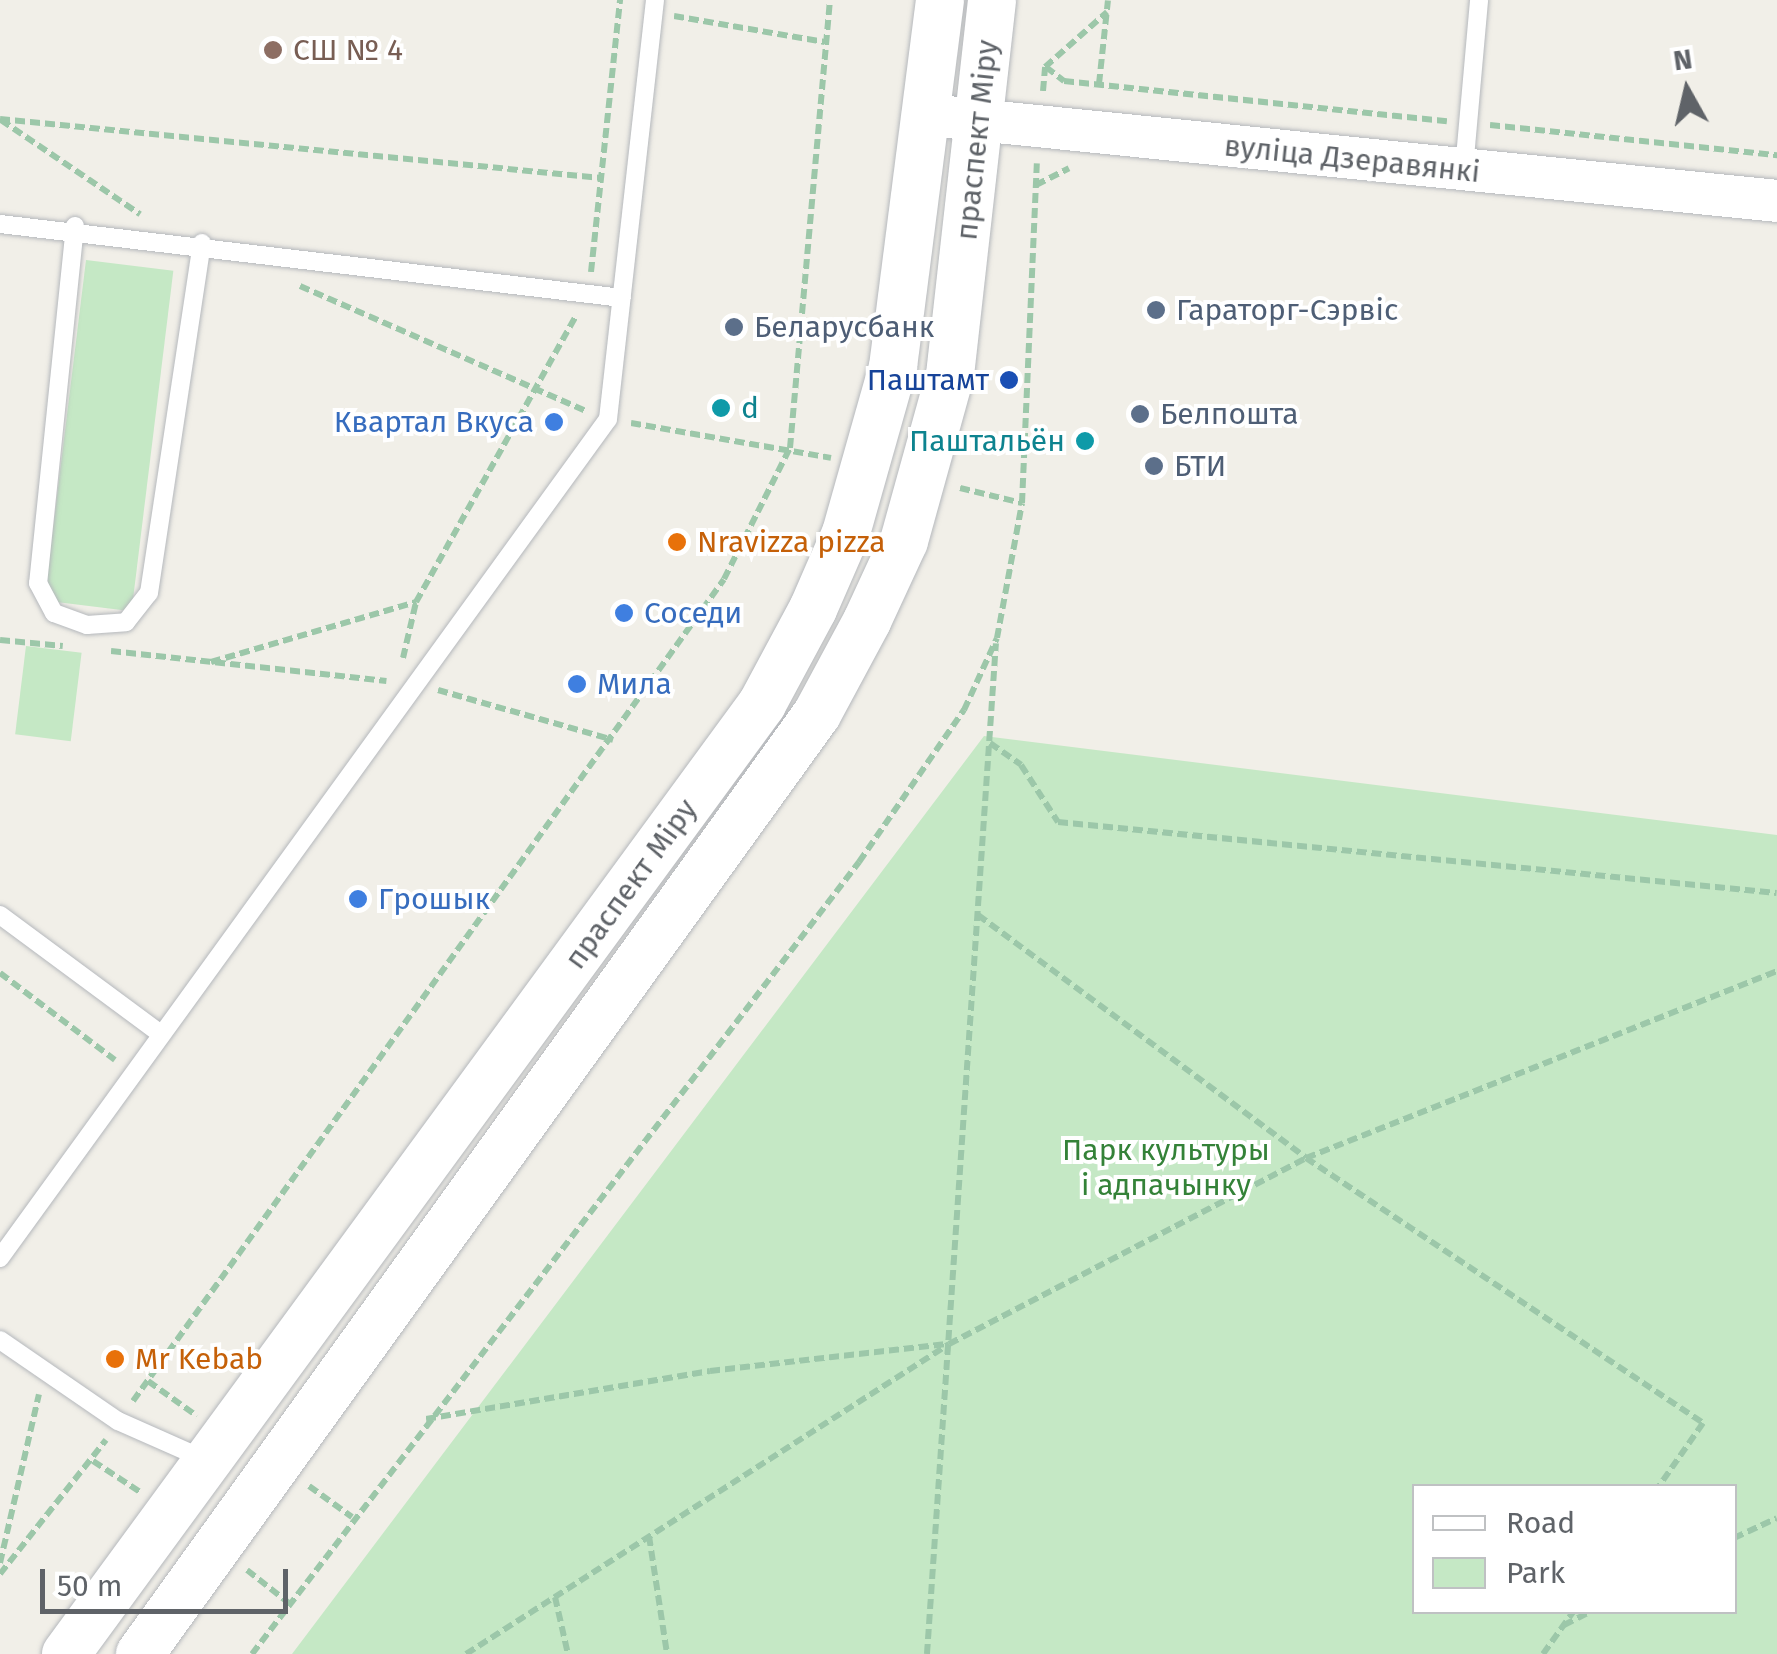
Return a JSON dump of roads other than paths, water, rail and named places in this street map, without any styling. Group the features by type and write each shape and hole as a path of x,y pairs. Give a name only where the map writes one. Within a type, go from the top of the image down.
{"main road":[{"name":"праспект Міру","path":"66,1654 762,704 796,640 846,533 893,367 940,0"},
{"name":"праспект Міру","path":"140,1654 817,714 867,621 904,541 950,375 992,0"},
{"path":"208,1462 259,1489"}],"street":[{"name":"вуліца Дзеравянкі","path":"928,116 1777,201"}],"lane":[{"path":"1464,170 1479,0"},
{"path":"0,1258 412,684 608,419 654,6"},
{"path":"0,224 75,226 622,298"},
{"path":"75,226 38,583 54,614 87,625 126,622 149,594 202,243"},
{"path":"0,915 161,1034"},
{"path":"0,1340 118,1422 208,1462"}],"place":[{"name":"СШ № 4","path":"273,50"},
{"name":"Гараторг-Сэрвіс","path":"1156,310"},
{"name":"Беларусбанк","path":"734,327"},
{"name":"Паштамт","path":"1009,380"},
{"name":"d","path":"721,408"},
{"name":"Белпошта","path":"1140,414"},
{"name":"Квартал Вкуса","path":"554,422"},
{"name":"Паштальён","path":"1085,441"},
{"name":"БТИ","path":"1154,466"},
{"name":"Nravizza pizza","path":"677,542"},
{"name":"Соседи","path":"624,613"},
{"name":"Мила","path":"577,684"},
{"name":"Грошык","path":"358,899"},
{"name":"Mr Kebab","path":"115,1359"}],"park label":[{"name":"Парк культуры і адпачынку","path":"1166,1167"}]}
